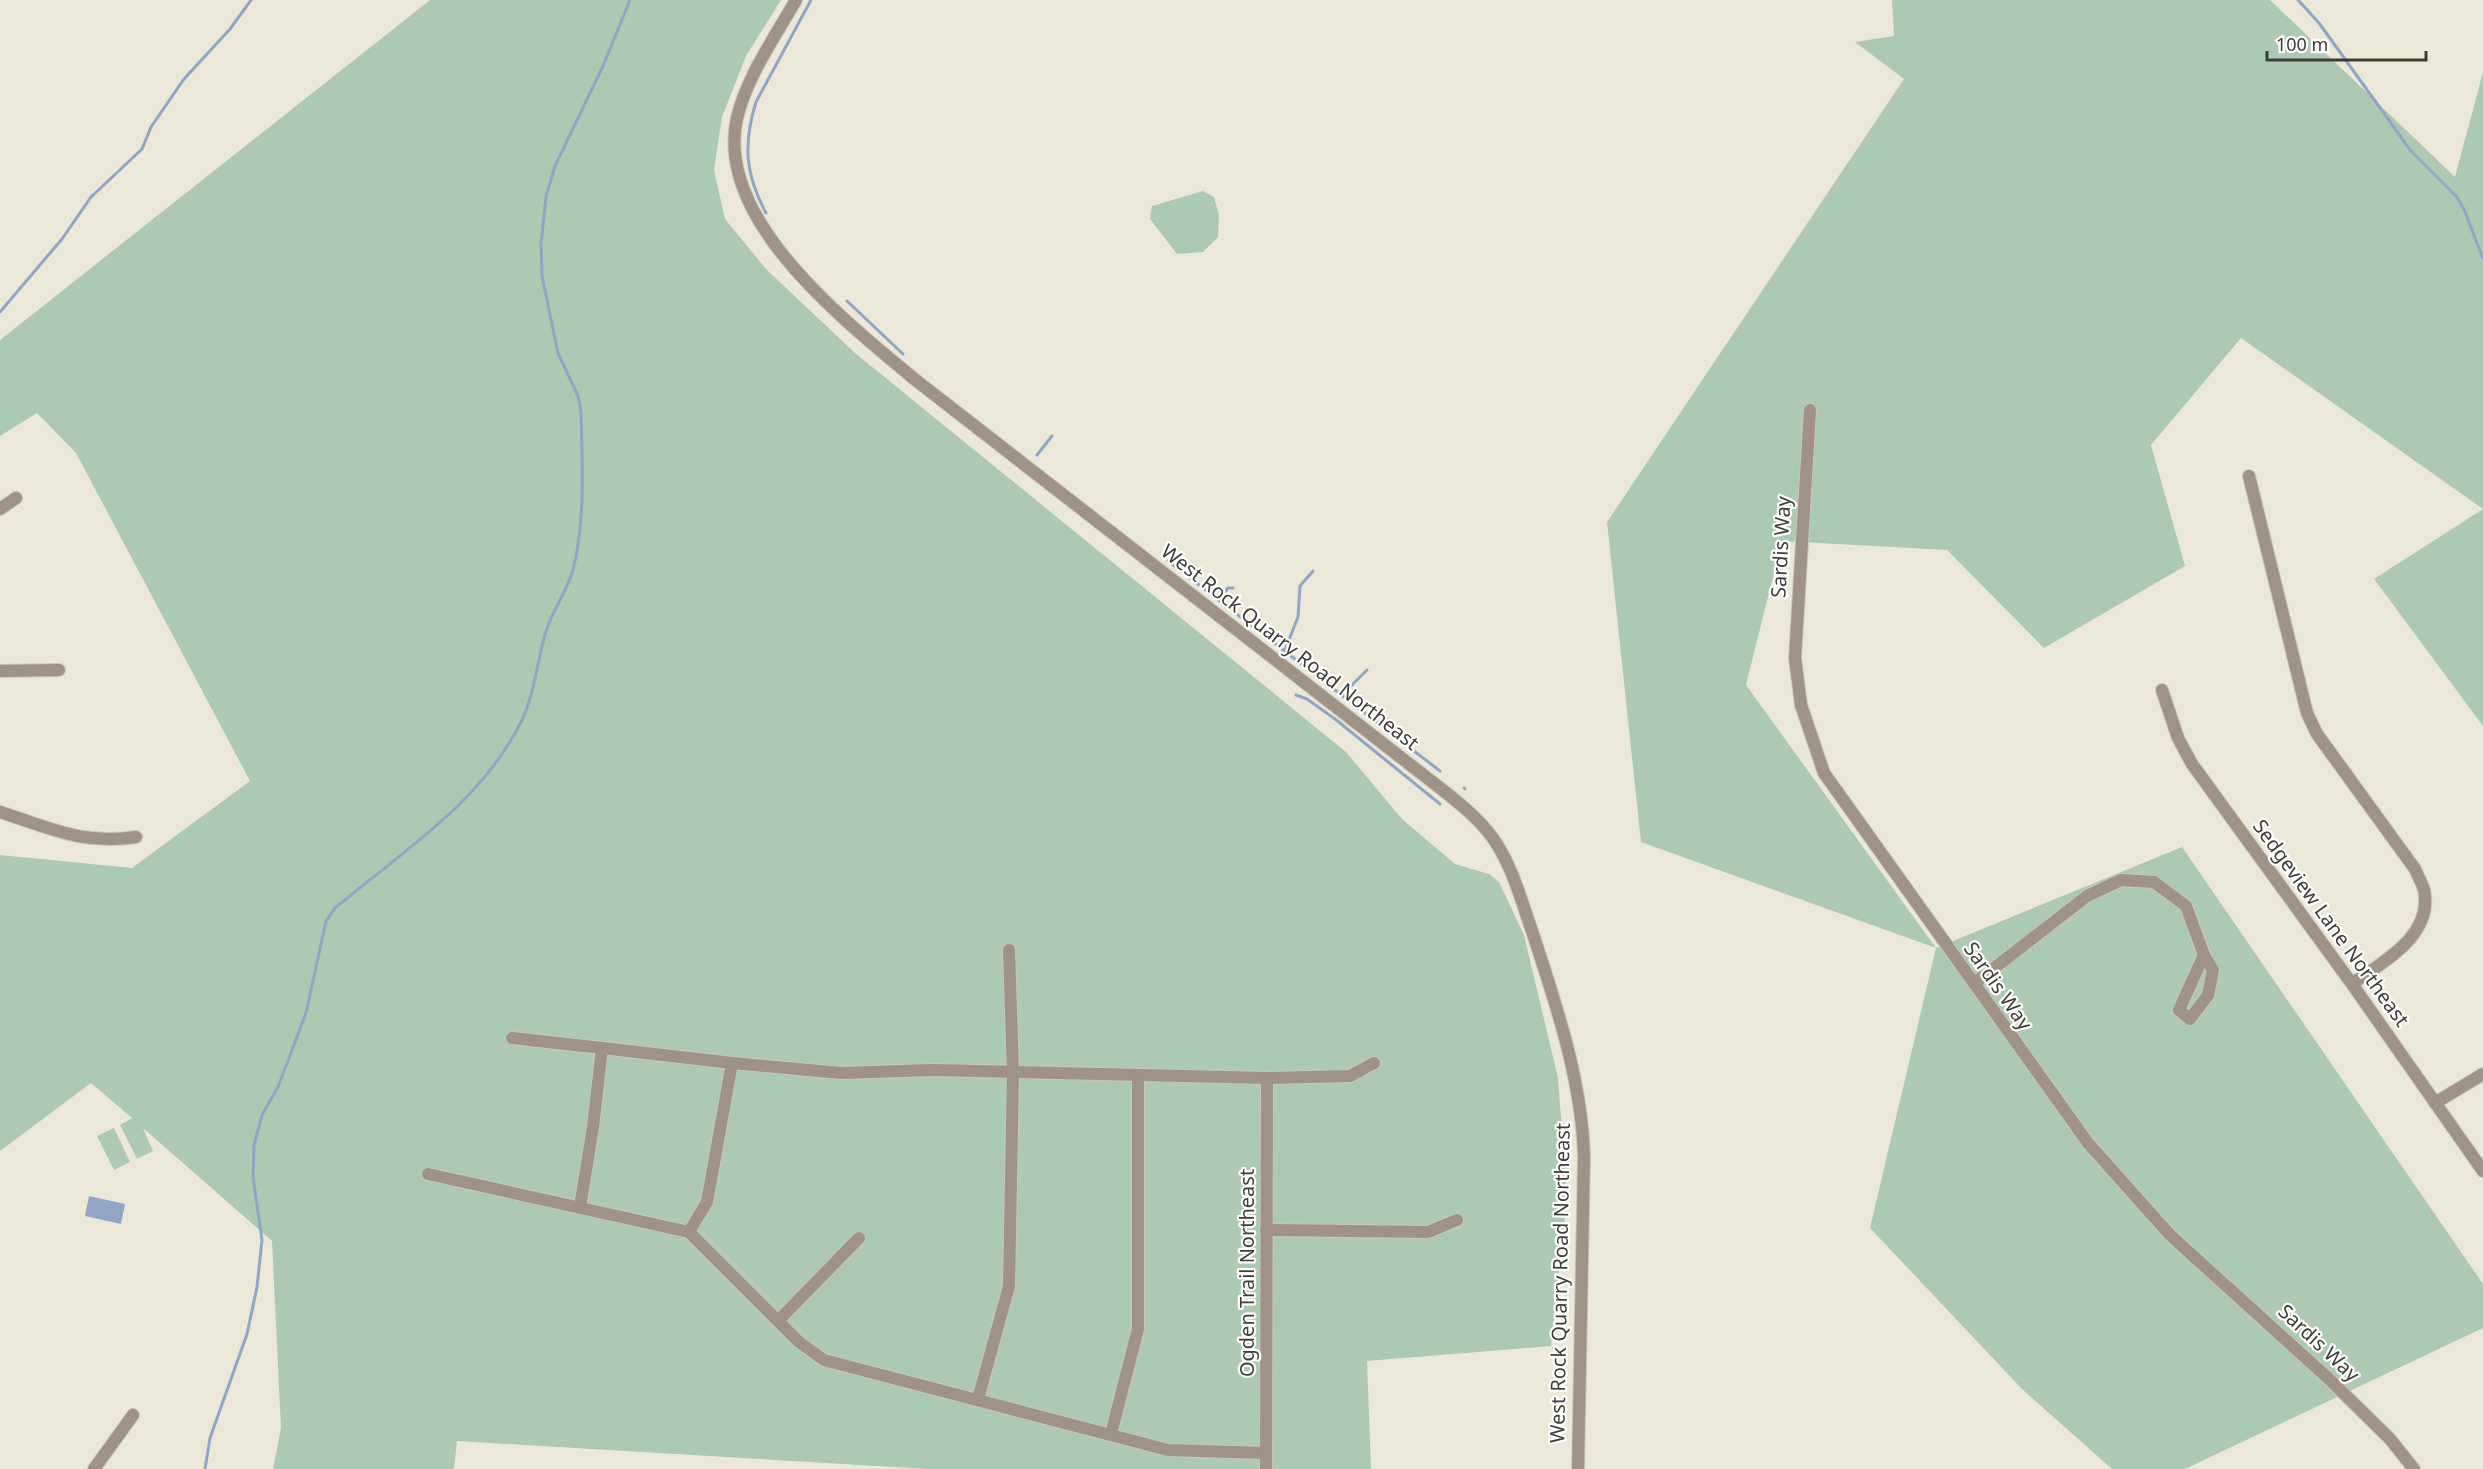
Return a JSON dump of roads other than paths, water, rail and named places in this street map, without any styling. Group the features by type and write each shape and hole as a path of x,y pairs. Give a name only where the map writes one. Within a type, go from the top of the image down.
{"street":[{"name":"West Rock Quarry Road Northeast","path":"796,0 749,84 739,110 734,138 735,164 744,194 761,226 784,255 836,309 913,378 1463,806 1488,832 1504,856 1524,908 1553,1001 1581,1116 1584,1157 1578,1469"},
{"name":"Sardis Way","path":"1810,410 1795,658 1801,705 1824,773 2088,1143 2170,1235 2329,1379 2390,1439 2414,1469"},
{"path":"2249,476 2307,712 2317,734 2415,869 2424,891 2423,917 2410,941 2352,984"},
{"path":"0,509 16,498"},
{"path":"0,671 59,670"},
{"name":"Sedgeview Lane Northeast","path":"2162,690 2178,738 2192,764 2352,984 2483,1171"},
{"path":"0,812 84,840 108,842 136,837"},
{"path":"1975,983 2087,896 2121,880 2154,882 2186,906 2204,955"},
{"path":"978,1399 1009,1286 1012,1072 1009,950"},
{"path":"512,1038 841,1073 1012,1072 1267,1077 1350,1076 1374,1063"},
{"path":"580,1207 593,1127 602,1048"},
{"path":"689,1232 707,1202 732,1063"},
{"path":"2435,1103 2483,1074"},
{"path":"1111,1434 1138,1329 1137,1075"},
{"name":"Ogden Trail Northeast","path":"1266,1469 1267,1077"},
{"path":"428,1174 689,1232 799,1342 824,1360 1168,1450 1266,1453"},
{"path":"1266,1230 1428,1232 1457,1220"},
{"path":"779,1320 859,1238"},
{"path":"94,1469 133,1415"}],"water":[{"path":"89,1196 125,1204 121,1224 85,1216"}],"waterway":[{"path":"0,312 62,239 91,197 142,149 151,127 184,79 230,29 251,0"},
{"path":"205,1469 210,1438 247,1334 257,1287 262,1240 253,1177 254,1145 262,1115 278,1087 306,1013 326,921 335,908 414,845 463,800 505,749 527,709 547,628 573,570 582,511 581,411 578,396 558,353 542,276 541,244 546,197 555,166 603,66 630,0"},
{"path":"766,213 754,185 748,159 752,117 756,102 811,0"},
{"path":"2298,0 2319,23 2411,151 2456,196 2464,209 2483,259"},
{"path":"847,301 903,354"},
{"path":"1037,455 1052,436"},
{"path":"1168,561 1440,771"},
{"path":"1285,650 1298,617 1300,586 1313,571"},
{"path":"1219,600 1228,588 1233,588"},
{"path":"1342,695 1367,670"},
{"path":"1296,695 1307,699 1335,719 1440,804"},
{"path":"1381,726 1387,719"}]}
